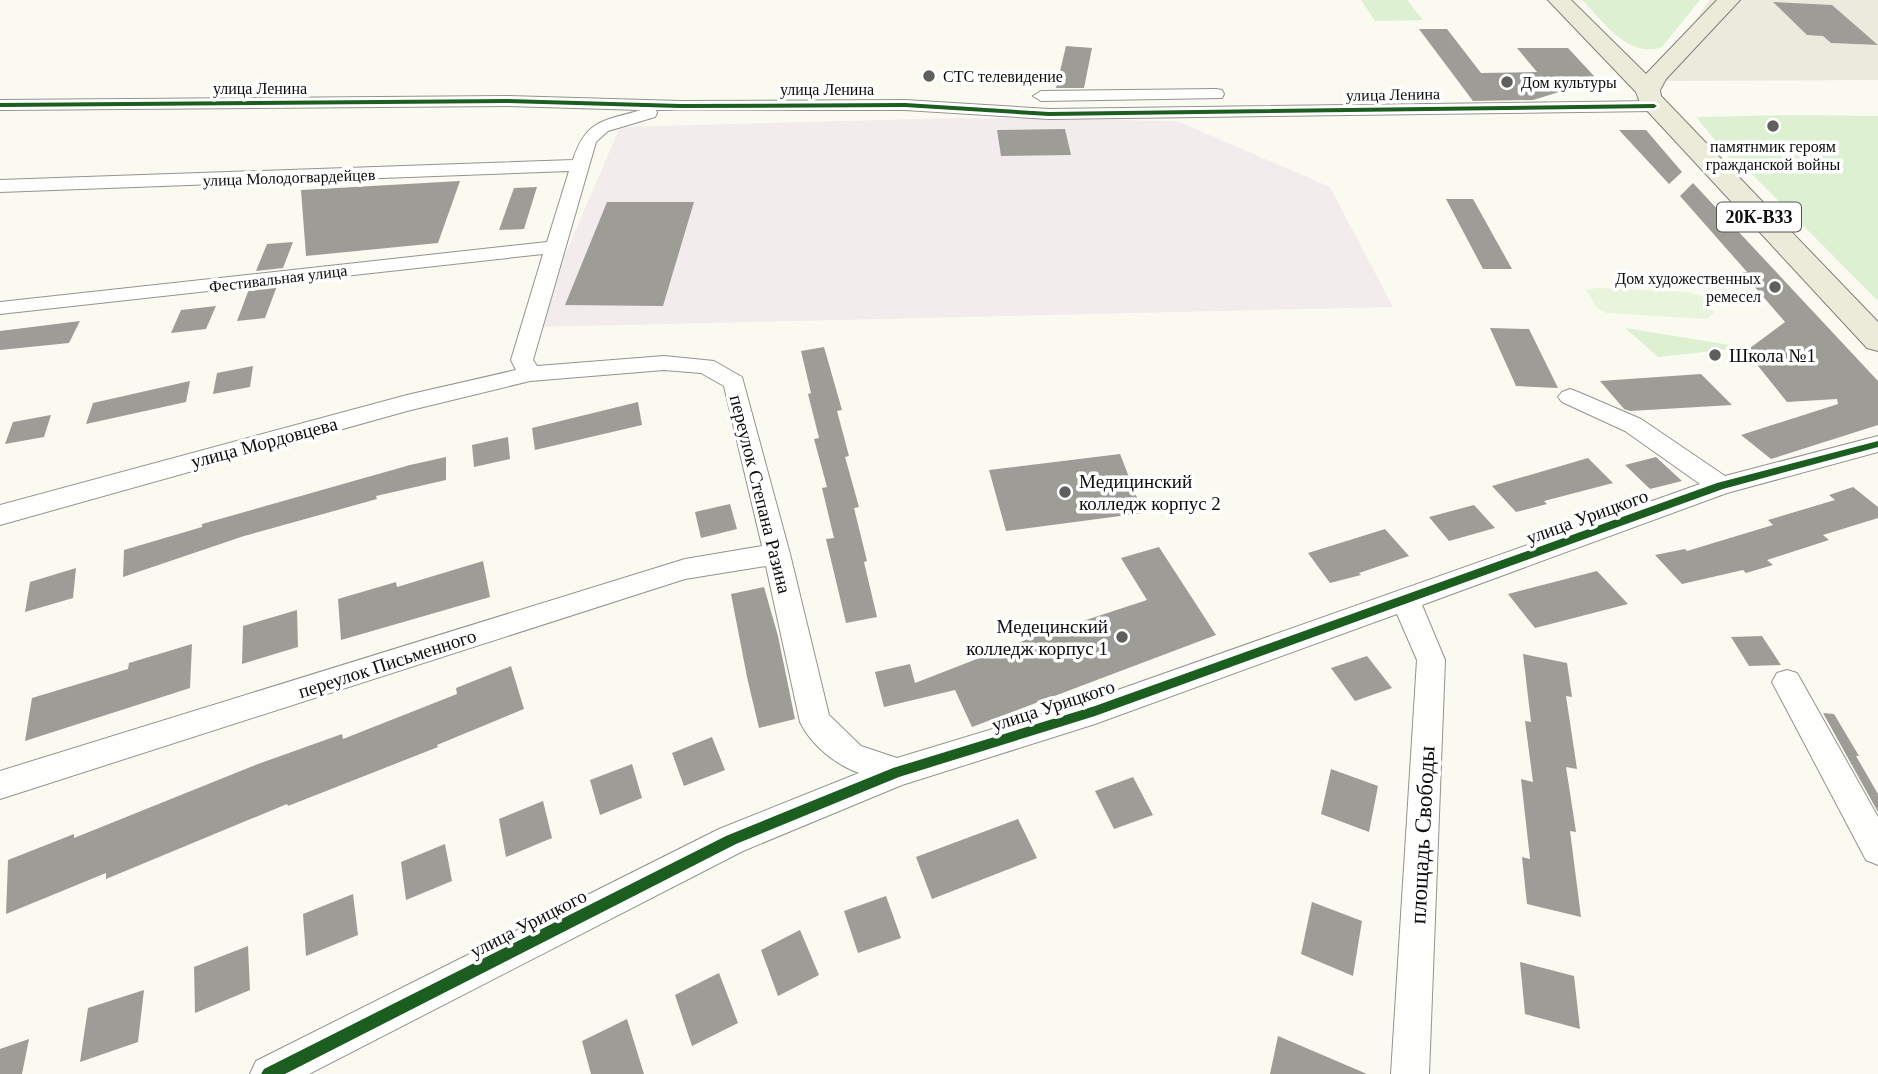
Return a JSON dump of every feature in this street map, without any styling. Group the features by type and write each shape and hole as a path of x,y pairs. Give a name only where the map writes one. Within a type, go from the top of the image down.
{"main road":[{"name":"20К-В33","path":"1559,0 1878,341"},
{"path":"1651,98 1673,57 1729,0"},
{"path":"1596,38 1645,54 1673,57"}],"street":[{"path":"905,105 1028,96 1235,94"},
{"path":"1274,94 1651,98"},
{"name":"улица Ленина","path":"0,105 508,102 680,106 905,105 1049,114 1651,98"},
{"path":"530,374 522,360 524,350 588,140 603,127 641,114 680,106"},
{"name":"улица Молодогвардейцев","path":"0,186 579,165"},
{"name":"Фестивальная улица","path":"0,308 555,247"},
{"name":"переулок Степана Разина","path":"530,374 664,363 706,366 734,382 777,554 814,722 851,756 897,772"},
{"name":"улица Мордовцева","path":"0,515 407,403 530,374"},
{"path":"1570,397 1633,425 1721,486"},
{"name":"улица Урицкого","path":"269,1074 731,840 897,772 1095,711 1721,486 1878,444"},
{"name":"переулок Письменного","path":"0,785 685,569 777,554"},
{"name":"площадь Свободы","path":"1406,601 1431,660 1410,1074"},
{"path":"1787,682 1878,849"}],"shaded area":[{"path":"1710,0 1878,0 1878,44 1871,38 1824,37 1831,43 1878,45 1878,80 1659,81 1656,76","holes":["1775,2 1811,4 1846,36"]},
{"path":"956,118 1177,121 1330,187 1393,307 534,327 620,127"}],"green space":[{"path":"1361,0 1407,0 1423,20 1375,21"},
{"path":"1582,0 1700,0 1662,47 1650,49 1638,48 1617,36"},
{"path":"1878,116 1878,301 1750,172 1738,168 1696,117"},
{"path":"1597,288 1689,292 1704,297 1714,313 1707,319 1607,313 1597,308 1586,290"},
{"path":"1625,328 1730,345 1730,349 1658,357"}],"building":[{"path":"1773,2 1832,5 1878,45 1831,43 1823,36 1807,35"},
{"path":"1419,29 1447,29 1481,73 1537,72 1517,48 1568,48 1594,76 1585,84 1533,100 1473,101"},
{"path":"1066,46 1092,48 1084,88 1056,88"},
{"path":"1065,129 1071,155 1001,156 997,130"},
{"path":"1619,130 1646,130 1682,172 1669,184"},
{"path":"460,181 438,243 306,256 301,190"},
{"path":"1693,183 1878,381 1878,425 1771,459 1741,435 1838,404 1837,399 1787,402 1746,351 1785,322 1742,272 1747,272 1680,196"},
{"path":"537,187 524,229 499,230 514,188"},
{"path":"1446,199 1473,199 1512,269 1483,269"},
{"path":"607,202 694,202 663,306 565,305"},
{"path":"293,242 283,268 256,271 267,244"},
{"path":"277,286 265,318 237,321 249,289"},
{"path":"216,306 206,329 171,333 181,310"},
{"path":"80,321 69,343 0,350 0,331"},
{"path":"1490,328 1529,329 1558,388 1516,386"},
{"path":"824,347 842,410 837,411 849,456 845,457 859,507 854,508 877,617 846,623 826,539 834,538 822,488 827,487 814,439 819,438 801,351"},
{"path":"253,366 250,387 213,394 217,373"},
{"path":"1701,374 1732,405 1630,411 1624,409 1600,381"},
{"path":"190,381 186,402 86,424 93,403"},
{"path":"638,402 642,425 535,450 532,428"},
{"path":"51,415 44,437 5,444 13,422"},
{"path":"508,437 510,459 474,467 472,445"},
{"name":"Медицинский колледж корпус 2","path":"1120,454 1143,513 1006,531 989,470"},
{"path":"446,457 446,480 376,496 377,499 244,536 123,577 124,550 202,527 202,524"},
{"path":"1656,457 1682,481 1650,489 1625,465"},
{"path":"1588,458 1613,483 1544,501 1547,504 1516,512 1492,486"},
{"path":"1853,487 1878,507 1878,518 1823,535 1829,540 1767,560 1773,565 1746,573 1743,570 1682,584 1655,555 1685,549 1687,551 1773,525 1768,520 1835,500 1829,495"},
{"path":"730,504 737,529 701,538 695,512"},
{"path":"1474,505 1495,528 1449,541 1429,517"},
{"path":"1385,529 1409,556 1359,573 1361,575 1330,583 1308,553"},
{"name":"Медецинский колледж корпус 1","path":"1159,547 1216,635 972,727 955,690 884,707 875,672 910,664 915,683 1028,639 1147,600 1121,558"},
{"path":"483,561 490,597 341,640 338,599 396,582 397,587"},
{"path":"76,568 73,598 25,612 30,582"},
{"path":"1597,571 1628,604 1535,628 1508,594"},
{"path":"764,587 778,636 795,719 759,728 731,594"},
{"path":"297,610 298,647 242,664 243,626"},
{"path":"1762,636 1781,665 1749,666 1731,637"},
{"path":"192,644 190,688 25,741 32,698 128,669 129,663"},
{"path":"1523,654 1567,663 1572,697 1566,696 1577,769 1566,767 1576,832 1570,831 1581,917 1527,904 1522,857 1530,859 1521,779 1533,782 1525,721 1531,722"},
{"path":"1367,656 1392,688 1355,701 1331,668"},
{"path":"511,666 524,709 437,745 438,747 288,806 287,804 106,879 106,873 6,914 8,860 74,834 74,838 258,764 342,734 343,739 457,694 456,688"},
{"path":"1823,713 1834,714 1859,756 1856,756 1878,794 1878,812"},
{"path":"712,737 725,770 684,786 672,753"},
{"path":"632,764 642,798 600,815 590,780"},
{"path":"1331,769 1378,786 1369,832 1321,814"},
{"path":"1133,777 1153,815 1114,829 1095,791"},
{"path":"543,801 552,838 506,857 499,819"},
{"path":"1018,819 1037,858 932,899 916,857"},
{"path":"445,844 452,881 406,900 401,862"},
{"path":"353,894 358,935 306,956 303,914"},
{"path":"886,896 901,938 858,953 844,911"},
{"path":"1312,902 1362,921 1353,976 1301,954"},
{"path":"800,930 819,975 778,996 761,950"},
{"path":"248,946 250,990 195,1013 194,967"},
{"path":"1520,962 1574,976 1580,1029 1525,1014"},
{"path":"719,973 738,1023 692,1046 675,995"},
{"path":"144,990 138,1042 80,1062 88,1008"},
{"path":"627,1019 644,1074 591,1074 582,1041"},
{"path":"1278,1036 1367,1074 1270,1074"},
{"path":"29,1039 22,1074 0,1074 0,1049"}],"cycle path":[{"path":"0,105 508,101 680,106 905,105 1049,114 1654,106"},
{"path":"269,1074 731,840 897,772 1095,711 1721,486 1878,444"}],"place":[{"name":"СТС телевидение","path":"929,76"},
{"name":"Дом культуры","path":"1507,82"},
{"name":"памятнмик героям гражданской войны","path":"1773,126"},
{"name":"Дом художественных ремесел","path":"1775,287"},
{"name":"Школа №1","path":"1715,355"},
{"name":"Медицинский колледж корпус 2","path":"1065,492"},
{"name":"Медецинский колледж корпус 1","path":"1122,637"}]}
